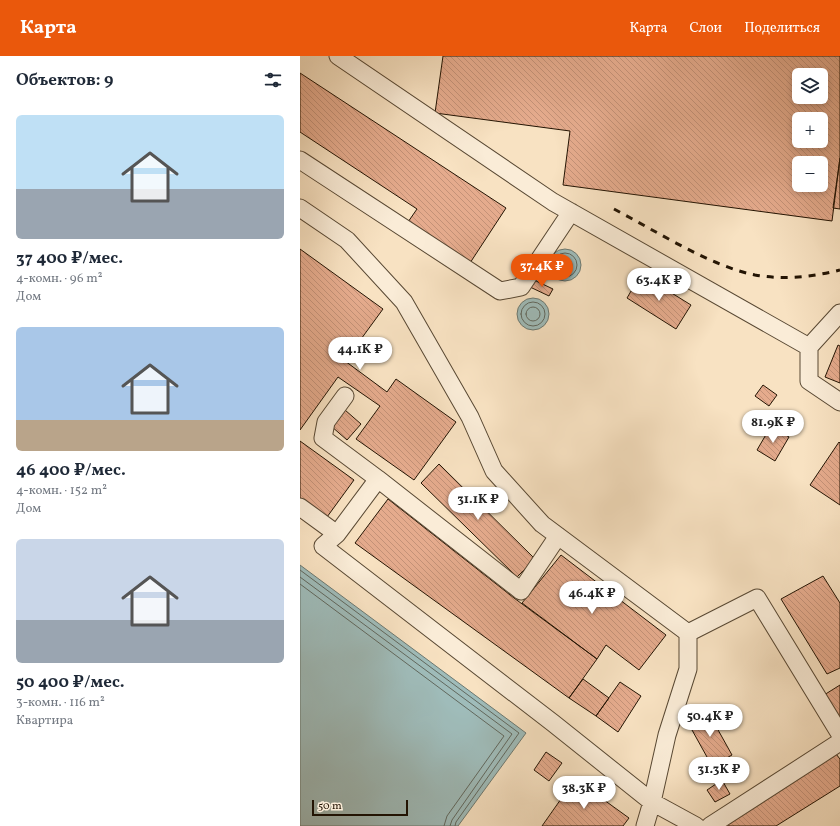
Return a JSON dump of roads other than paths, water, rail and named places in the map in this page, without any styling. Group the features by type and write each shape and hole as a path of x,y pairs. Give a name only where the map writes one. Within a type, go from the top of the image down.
{"lane":[{"path":"338,56 553,202 809,346"},
{"path":"300,160 500,291 521,287 571,212"},
{"path":"300,208 347,240 404,302 470,417 494,471 542,524 688,633"},
{"path":"840,313 809,346 808,380 840,402"},
{"path":"345,396 326,422 323,438 521,591 558,536"},
{"path":"378,479 337,534 320,545 553,723 652,802 696,826"},
{"path":"300,507 337,534"},
{"path":"688,633 757,598 840,734"},
{"path":"645,826 667,735 688,669 688,633"},
{"path":"710,826 840,742"}],"water":[{"path":"562,249 568,249 578,256 581,265 580,271 574,278 568,281 562,281 552,274 549,268 549,262 556,252"},
{"path":"533,298 544,303 549,314 544,325 533,330 522,325 517,314 522,303"},
{"path":"300,565 526,733 458,826 300,826"}],"railway":[{"path":"614,209 702,256 720,264 755,275 766,277 808,276 840,270"}]}
